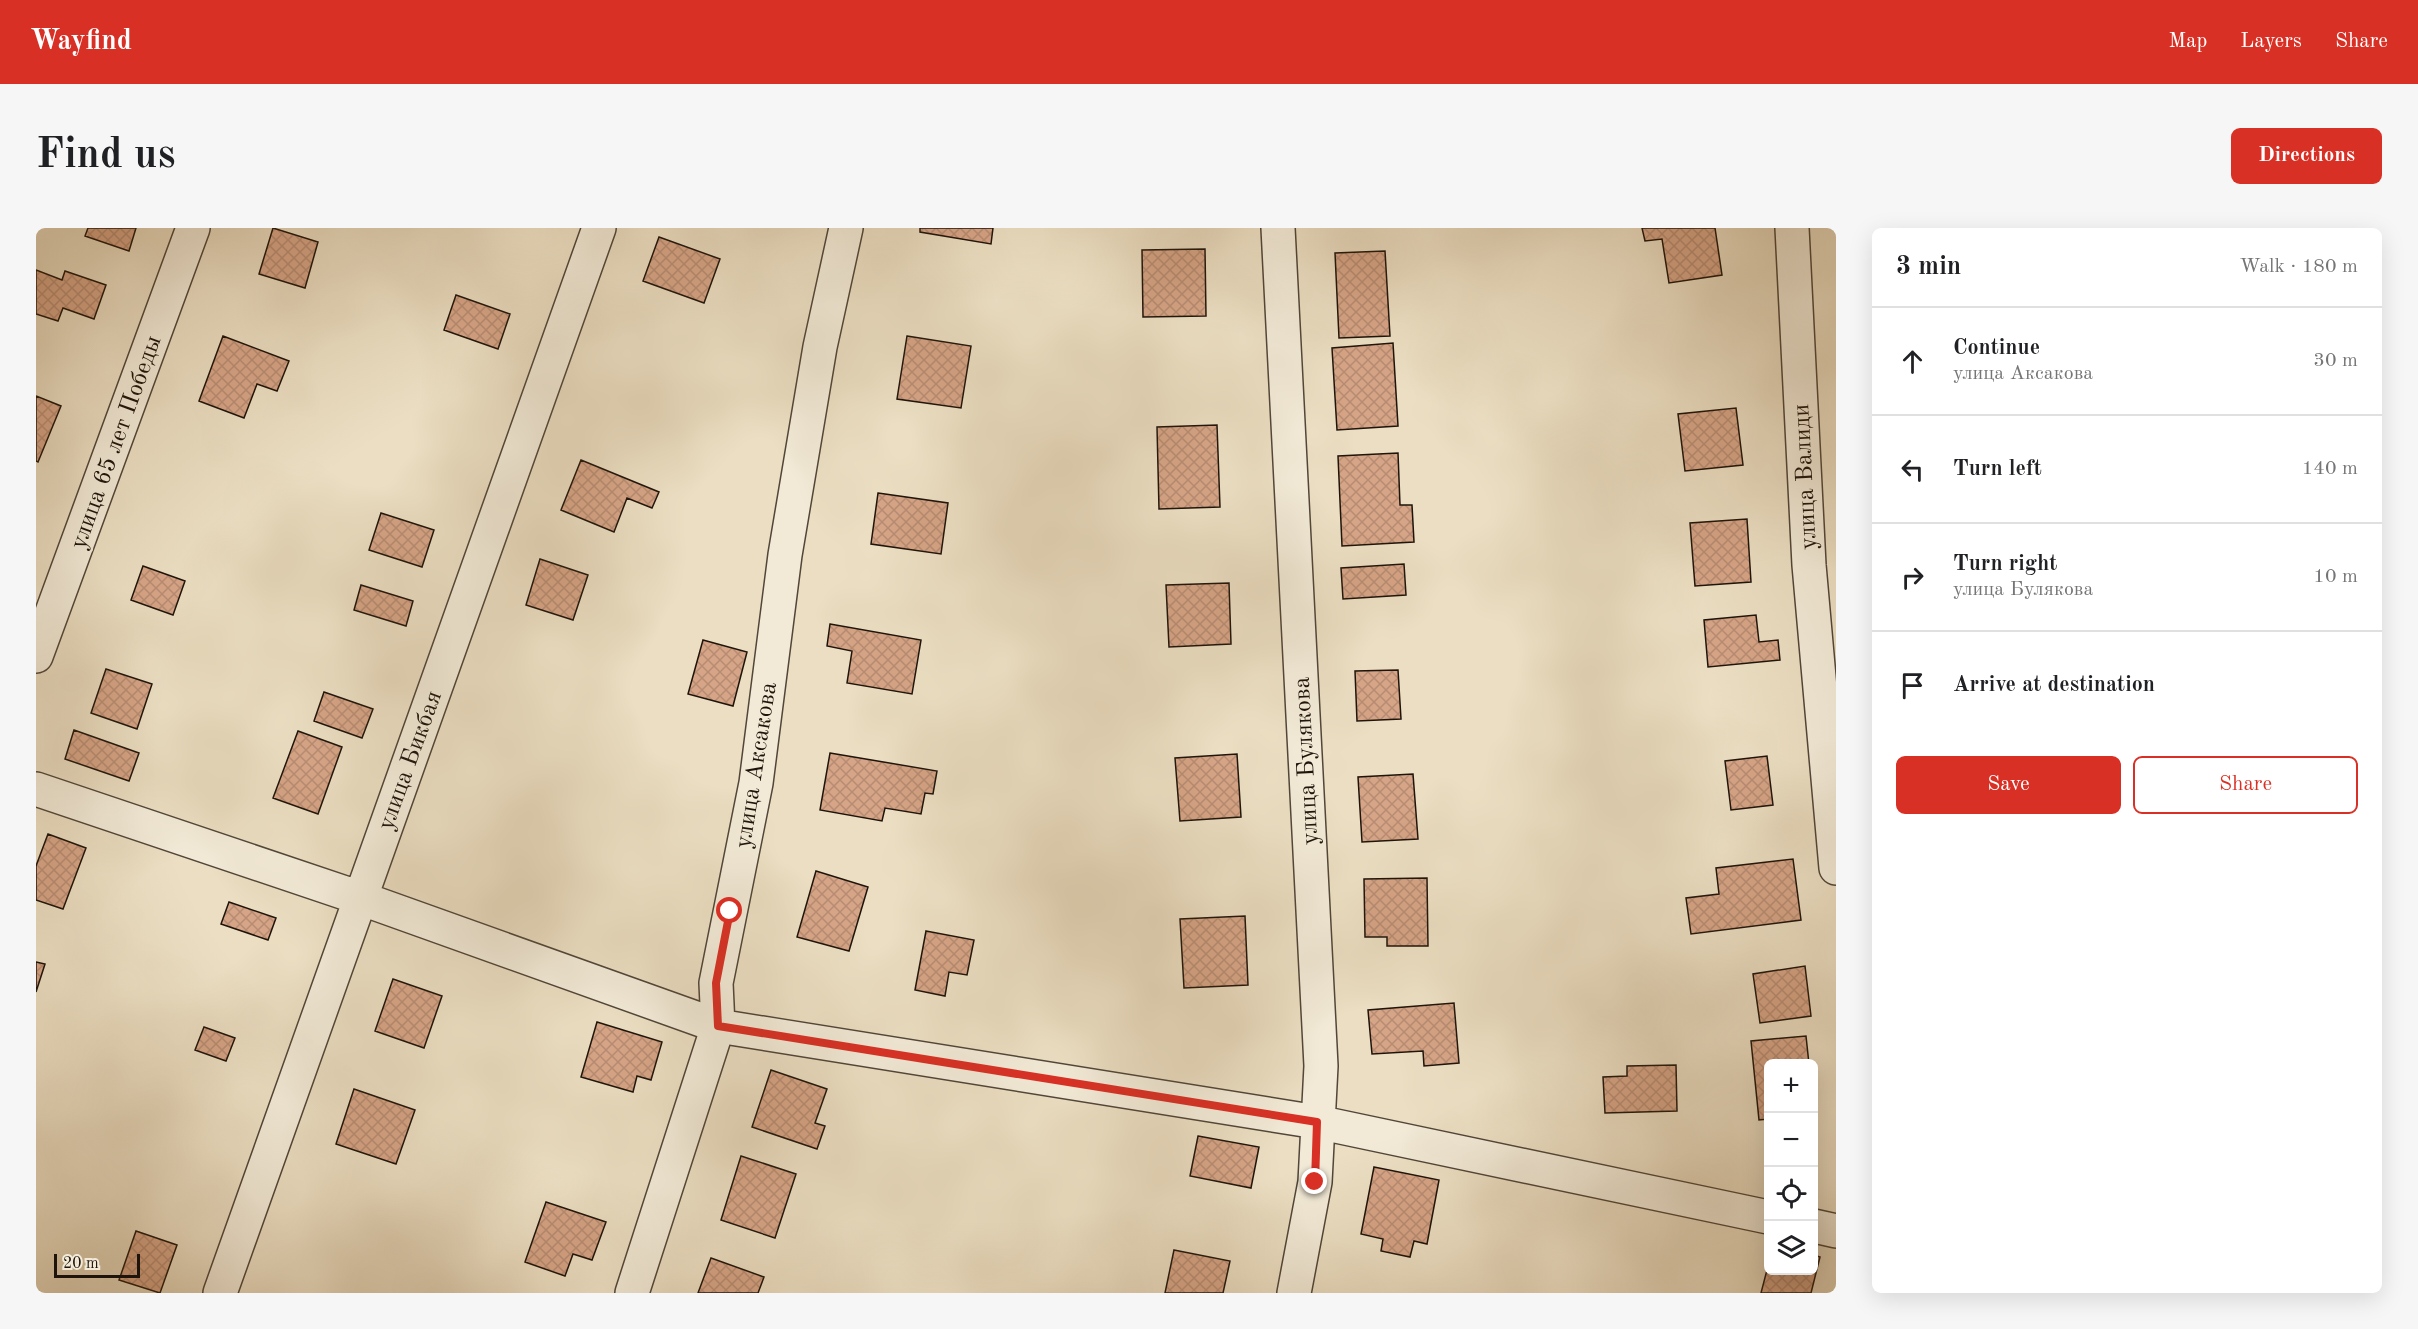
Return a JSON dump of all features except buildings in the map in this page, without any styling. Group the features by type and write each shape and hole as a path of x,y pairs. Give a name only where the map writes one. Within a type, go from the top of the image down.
{"street":[{"name":"улица 65 лет Победы","path":"36,656 193,228"},
{"name":"улица Бикбая","path":"220,1293 599,228"},
{"name":"улица Аксакова","path":"632,1293 718,1026 716,983 756,783 785,555 820,347 846,228"},
{"name":"улица Булякова","path":"1278,228 1321,1066 1315,1182 1294,1293"},
{"name":"улица Валиди","path":"1792,228 1809,565 1836,868"},
{"path":"36,789 360,898 718,1026 1317,1122 1764,1216"},
{"path":"1818,1227 1836,1231"}],"route":[{"path":"730,911 716,983 718,1026 1317,1122 1315,1182"}]}
